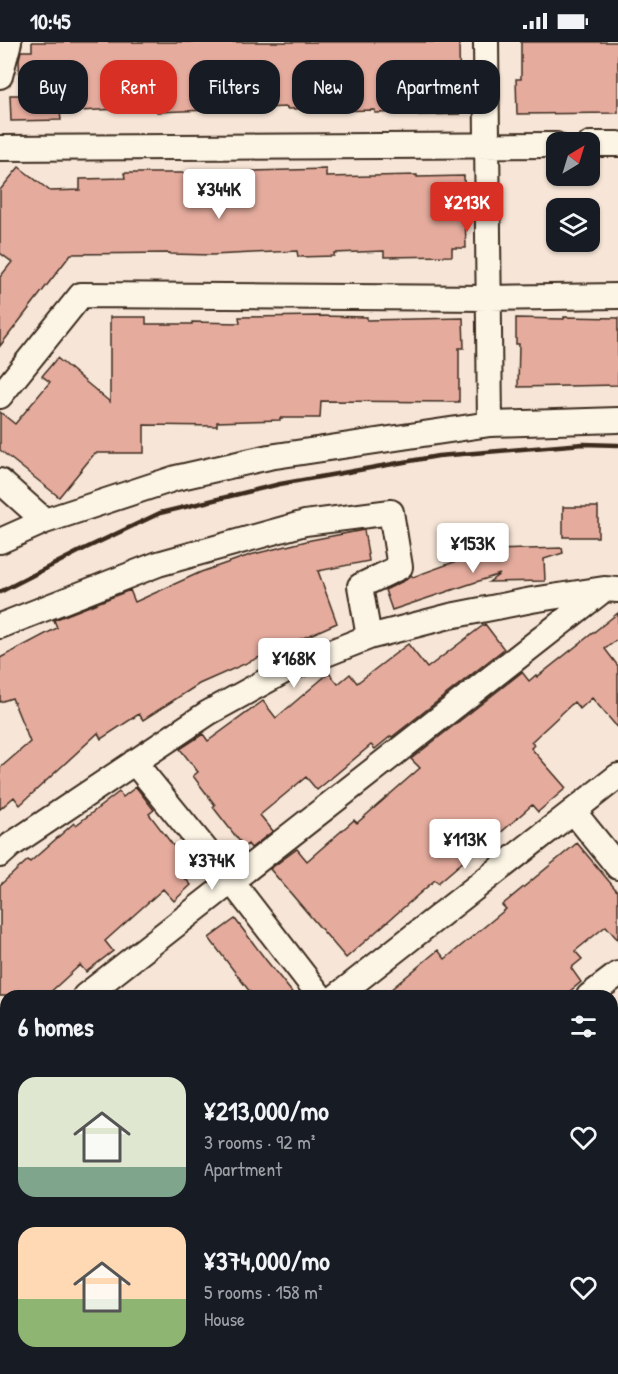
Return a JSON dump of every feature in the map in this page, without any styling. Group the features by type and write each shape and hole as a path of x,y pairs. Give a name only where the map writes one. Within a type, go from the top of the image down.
{"street":[{"path":"0,76 9,42"},
{"path":"486,42 490,424"},
{"path":"600,144 618,144"},
{"path":"0,148 546,145"},
{"path":"0,396 81,295 489,298 618,296"},
{"path":"0,541 45,520 176,478 268,458 490,424 618,420"},
{"path":"0,481 45,520"},
{"path":"0,626 158,564 305,523 391,512 400,567 360,586 369,637"},
{"path":"0,855 11,845 207,713 288,669 369,637 462,614 532,600 611,590"},
{"path":"93,990 611,590"},
{"path":"134,762 232,882 315,990"},
{"path":"346,990 618,776"},
{"path":"573,811 618,867"},
{"path":"597,990 618,974"}],"building":[{"path":"32,42 459,42 459,60 376,60 375,113 375,110 364,110 364,60 292,60 292,109 287,109 287,107 280,107 280,60 189,60 189,111 177,111 177,60 100,60 100,110 88,111 88,60 19,60 21,51 32,51"},
{"path":"521,42 618,42 618,113 517,114 516,79 521,79"},
{"path":"10,95 18,95 18,114 60,114 61,120 11,121"},
{"path":"19,167 50,191 80,190 80,179 125,178 124,173 252,173 252,171 326,169 326,177 464,176 466,248 452,248 452,256 384,257 384,251 298,257 297,251 212,255 71,254 0,346 0,277 12,262 0,253 0,190"},
{"path":"110,317 146,317 146,324 192,324 192,322 240,323 239,317 367,317 367,320 463,318 464,348 459,348 459,402 321,401 320,418 217,422 217,426 144,425 144,453 95,453 59,497 0,450 0,412 15,424 50,382 42,376 57,358 110,402"},
{"path":"564,317 618,318 618,385 518,387 519,344 516,344 516,318 564,319"},
{"path":"563,507 598,507 598,537 563,537"},
{"path":"364,530 369,561 318,571 337,623 199,684 143,720 139,714 101,739 98,733 20,805 14,797 0,809 0,768 30,742 12,698 0,702 0,658 57,628 54,620 130,590 135,602 201,572 250,555"},
{"path":"562,548 563,553 544,559 545,581 489,582 500,574 392,610 385,590 406,580 411,575 413,577 487,550"},
{"path":"618,613 618,639 605,649 618,666 618,728 592,698 580,709 574,702 531,742 534,745 531,748 566,788 538,812 532,805 480,851 478,849 438,883 435,880 346,958 270,869 297,849 307,861 354,820 357,823 420,768 411,759 522,672 529,681 536,675 537,677"},
{"path":"485,624 504,649 392,737 375,749 371,745 317,790 306,777 260,815 273,831 251,848 248,844 244,847 213,807 215,805 193,776 198,772 180,749 203,734 208,741 263,701 276,718 329,673 338,684 350,674 357,683 408,644 427,668"},
{"path":"136,787 154,810 149,814 175,848 178,846 196,866 184,877 191,885 174,901 163,889 105,941 113,951 86,972 80,965 53,990 0,990 0,885 74,823 76,825 119,792 123,797"},
{"path":"577,843 618,892 618,940 606,926 575,951 582,959 571,968 581,982 571,990 390,990 438,950 445,959 506,909 502,905"},
{"path":"235,919 290,990 248,990 209,938"}],"railway":[{"path":"0,592 160,513 280,484 438,456 583,444 618,445"}]}
